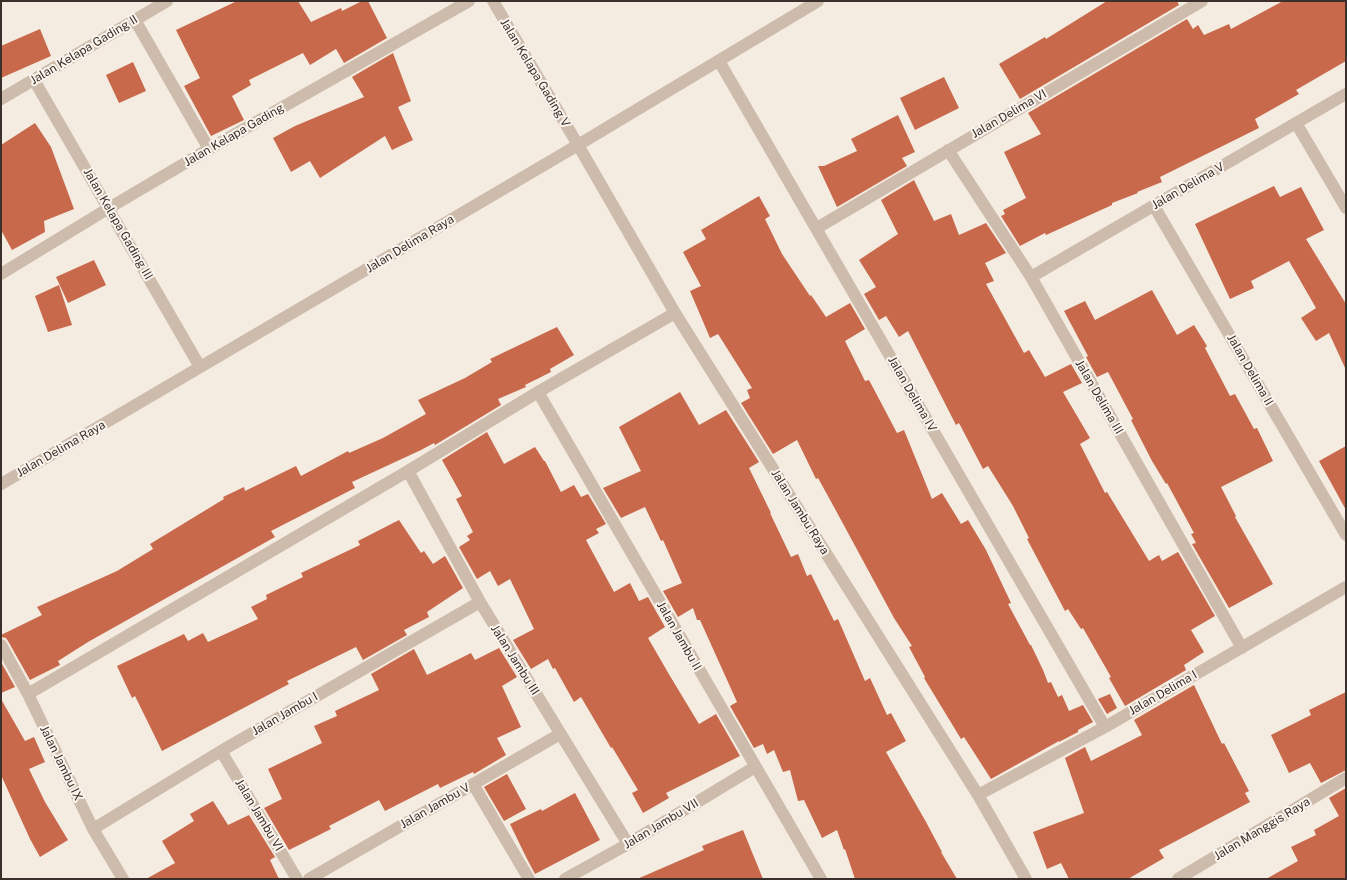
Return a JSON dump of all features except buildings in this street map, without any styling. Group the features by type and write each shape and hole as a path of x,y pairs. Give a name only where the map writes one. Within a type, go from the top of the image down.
{"street":[{"name":"Jalan Kelapa Gading II","path":"1,99 167,1"},
{"name":"Jalan Kelapa Gading","path":"1,274 209,149 469,1"},
{"name":"Jalan Kelapa Gading V","path":"493,1 578,144"},
{"name":"Jalan Delima Raya","path":"1,484 720,61 818,1"},
{"name":"Jalan Delima VI","path":"816,228 1202,1"},
{"path":"135,20 209,149"},
{"name":"Jalan Delima IV","path":"720,61 1105,727"},
{"name":"Jalan Kelapa Gading III","path":"34,80 200,368"},
{"name":"Jalan Delima V","path":"1030,278 1346,94"},
{"path":"1296,123 1346,208"},
{"name":"Jalan Jambu Raya","path":"578,144 675,313 978,795 1026,879"},
{"name":"Jalan Delima III","path":"948,150 1030,278 1242,648"},
{"name":"Jalan Delima II","path":"1154,206 1346,534"},
{"path":"28,694 675,313"},
{"name":"Jalan Jambu II","path":"538,392 821,879"},
{"name":"Jalan Jambu III","path":"408,471 480,602 628,844"},
{"name":"Jalan Delima I","path":"978,795 1105,727 1346,587"},
{"name":"Jalan Jambu I","path":"93,829 221,751 480,602"},
{"name":"Jalan Jambu IX","path":"1,646 28,694 93,829 122,879"},
{"name":"Jalan Jambu V","path":"309,879 560,734"},
{"name":"Jalan Jambu VI","path":"221,751 297,879"},
{"name":"Jalan Jambu VII","path":"565,879 628,844 755,767"},
{"name":"Jalan Manggis Raya","path":"1178,879 1346,778"},
{"path":"473,784 529,879"}]}
